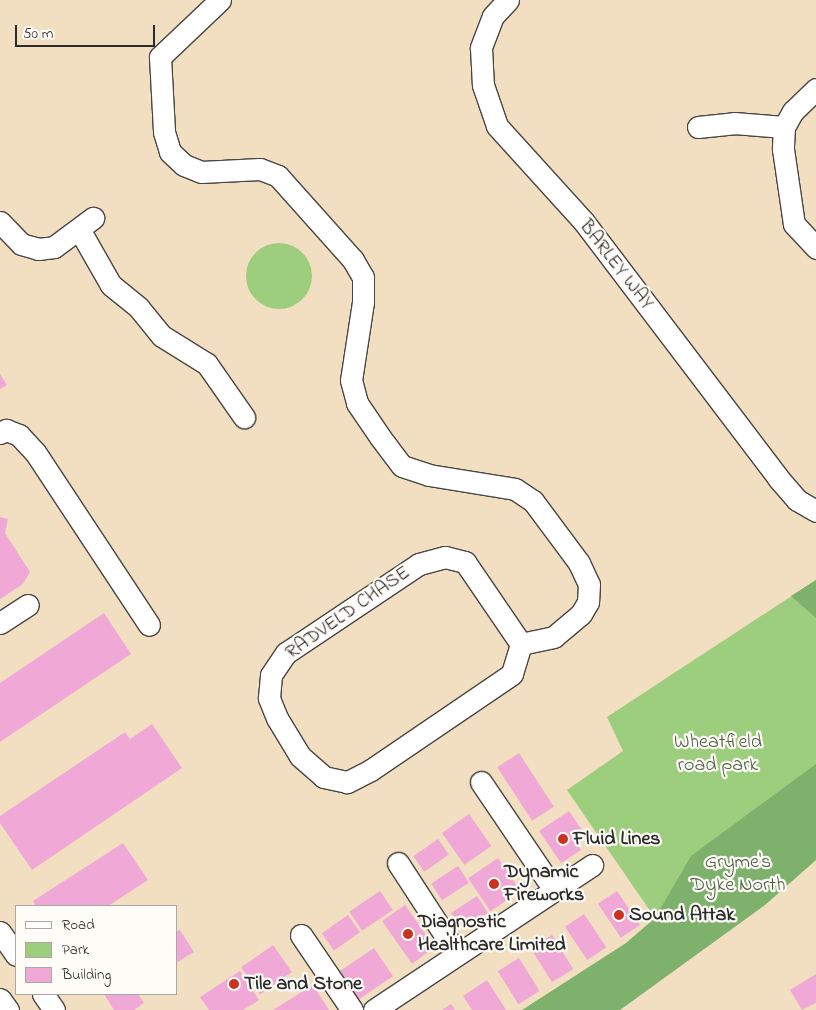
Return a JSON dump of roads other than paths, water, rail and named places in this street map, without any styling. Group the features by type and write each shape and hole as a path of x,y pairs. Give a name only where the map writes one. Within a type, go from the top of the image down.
{"street":[{"path":"220,0 160,57 164,132 170,152 184,165 202,172 260,169 278,176 353,260 363,277 363,302 350,380 356,403 402,466 429,475 515,489 533,501 579,564 589,584 588,602 572,625 554,637 521,644"},
{"name":"BARLEY WAY","path":"508,0 494,16 481,48 482,85 496,126 584,222 778,478 797,500 816,511"},
{"path":"816,89 793,111 784,127 783,149 794,224 816,248"},
{"path":"698,127 734,123 784,127"},
{"path":"0,222 22,244 38,249 54,247 86,224 111,284 139,308 162,336 206,364 244,417"},
{"path":"0,433 6,430 19,435 35,452 149,625"},
{"name":"RADVELD CHASE","path":"445,557 465,562 521,644 512,674 371,770 347,782 324,777 300,756 277,718 269,698 271,675 286,653 419,564 445,557"},
{"path":"0,623 28,605"},
{"path":"481,782 554,890"},
{"path":"398,863 457,954"},
{"path":"374,1010 592,865"},
{"path":"0,932 15,954"},
{"path":"301,935 352,1010"},
{"path":"44,995 54,1010"},
{"path":"0,999 8,1010"}],"place":[{"name":"Fluid Lines","path":"563,839"},
{"name":"Dynamic Fireworks","path":"494,884"},
{"name":"Sound Attak","path":"619,915"},
{"name":"Diagnostic Healthcare Limited","path":"408,934"},
{"name":"Tile and Stone","path":"234,984"}],"park label":[{"name":"Wheatfield road park","path":"718,754"},
{"name":"Gryme's Dyke North","path":"738,874"}]}
